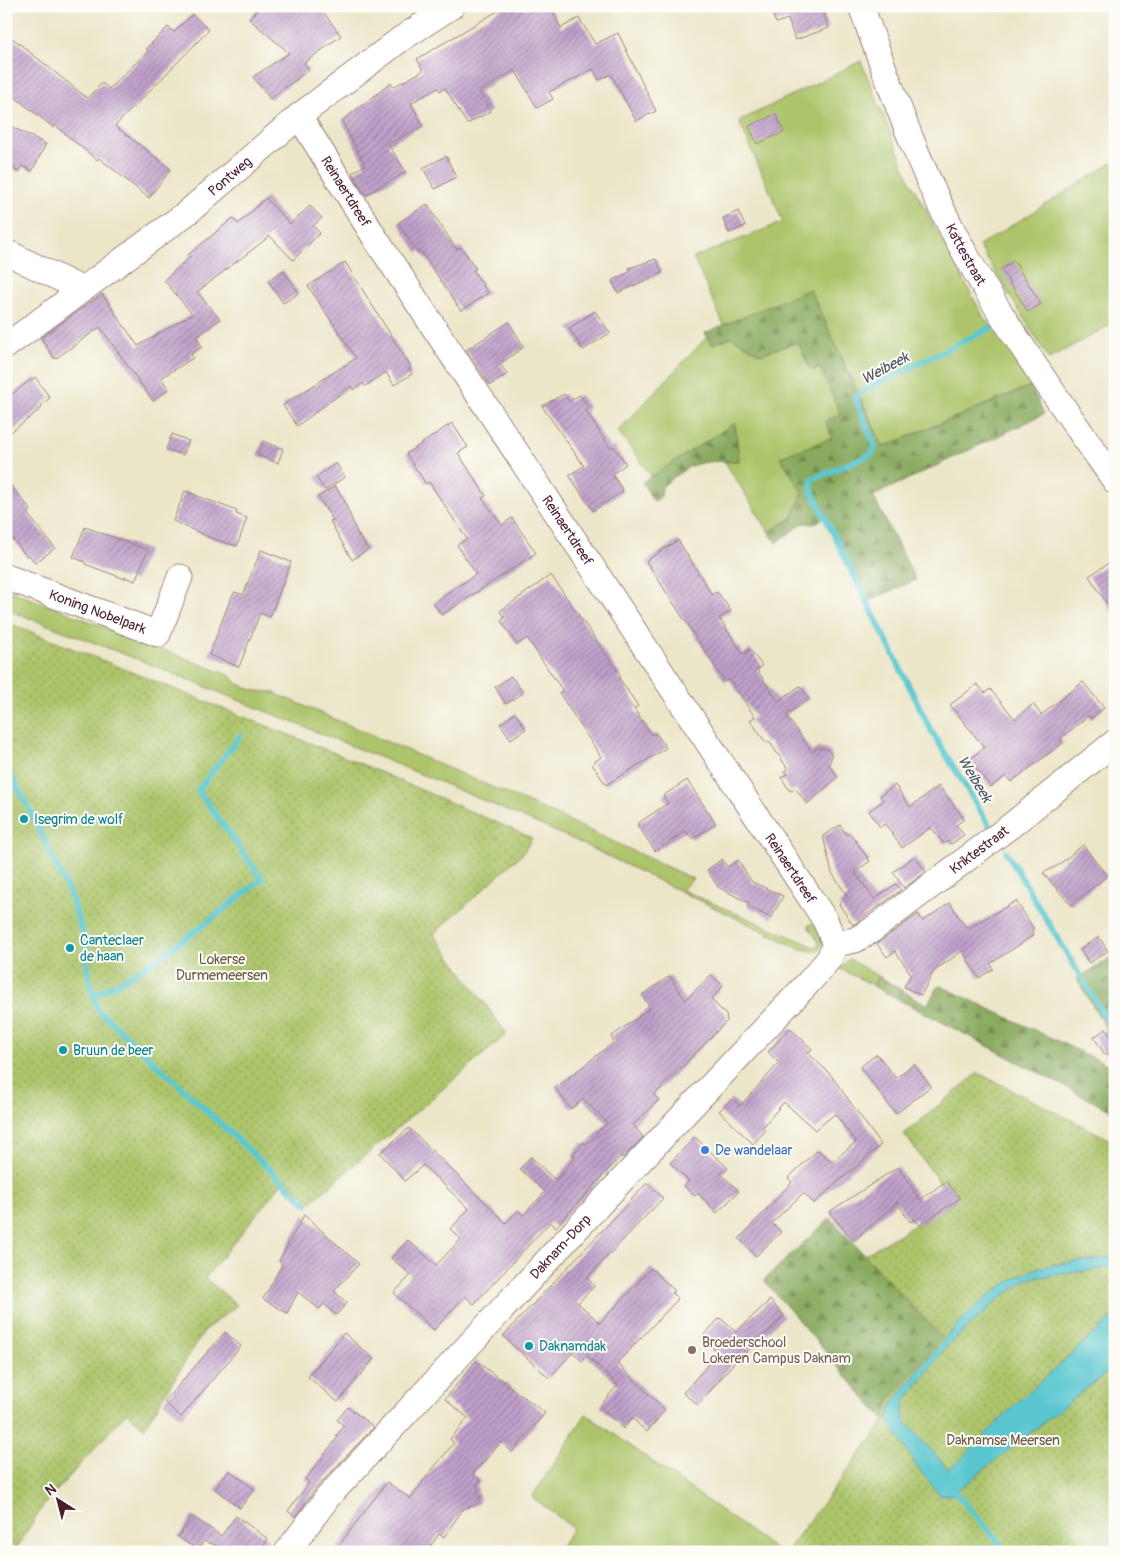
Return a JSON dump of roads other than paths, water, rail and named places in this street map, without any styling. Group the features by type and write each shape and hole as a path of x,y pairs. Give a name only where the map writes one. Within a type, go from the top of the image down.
{"street":[{"name":"Pontweg","path":"6,346 188,212 299,116 401,39 452,6"},
{"name":"Kattestraat","path":"861,6 913,148 966,255 1031,361 1115,481"},
{"name":"Reinaertdreef","path":"299,116 377,241 825,920 835,944"},
{"path":"6,252 81,289"},
{"name":"Koning Nobelpark","path":"6,577 158,634 180,577"},
{"name":"Kriktestraat","path":"835,944 855,940 872,930 1013,824 1115,742"},
{"name":"Daknam-Dorp","path":"287,1552 328,1497 621,1181 809,982 829,959 835,944"}],"water":[{"path":"1115,1257 1115,1267 1027,1279 1002,1297 949,1344 906,1400 903,1411 904,1420 948,1469 956,1464 1023,1397 1115,1315 1115,1366 953,1494 941,1496 919,1470 889,1422 893,1403 901,1392 952,1330 997,1289 1032,1270 1049,1265"}],"waterway":[{"name":"Weibeek","path":"991,828 932,732 811,489 812,479 872,454 875,446 855,398 865,390 996,325 993,320"},
{"path":"93,995 159,958 262,879 198,790 240,736"},
{"path":"6,768 28,806 71,897 86,943 88,975 97,1009 307,1204"},
{"name":"Weibeek","path":"1006,852 1115,1034"},
{"path":"950,1486 1007,1552"}],"place":[{"name":"Isegrim de wolf","path":"24,819"},
{"name":"Canteclaer de haan","path":"70,948"},
{"name":"Bruun de beer","path":"63,1050"},
{"name":"De wandelaar","path":"705,1150"},
{"name":"Daknamdak","path":"529,1346"},
{"name":"Broederschool Lokeren Campus Daknam","path":"692,1350"}],"park label":[{"name":"Lokerse Durmemeersen","path":"222,968"},
{"name":"Daknamse Meersen","path":"1003,1440"}]}
